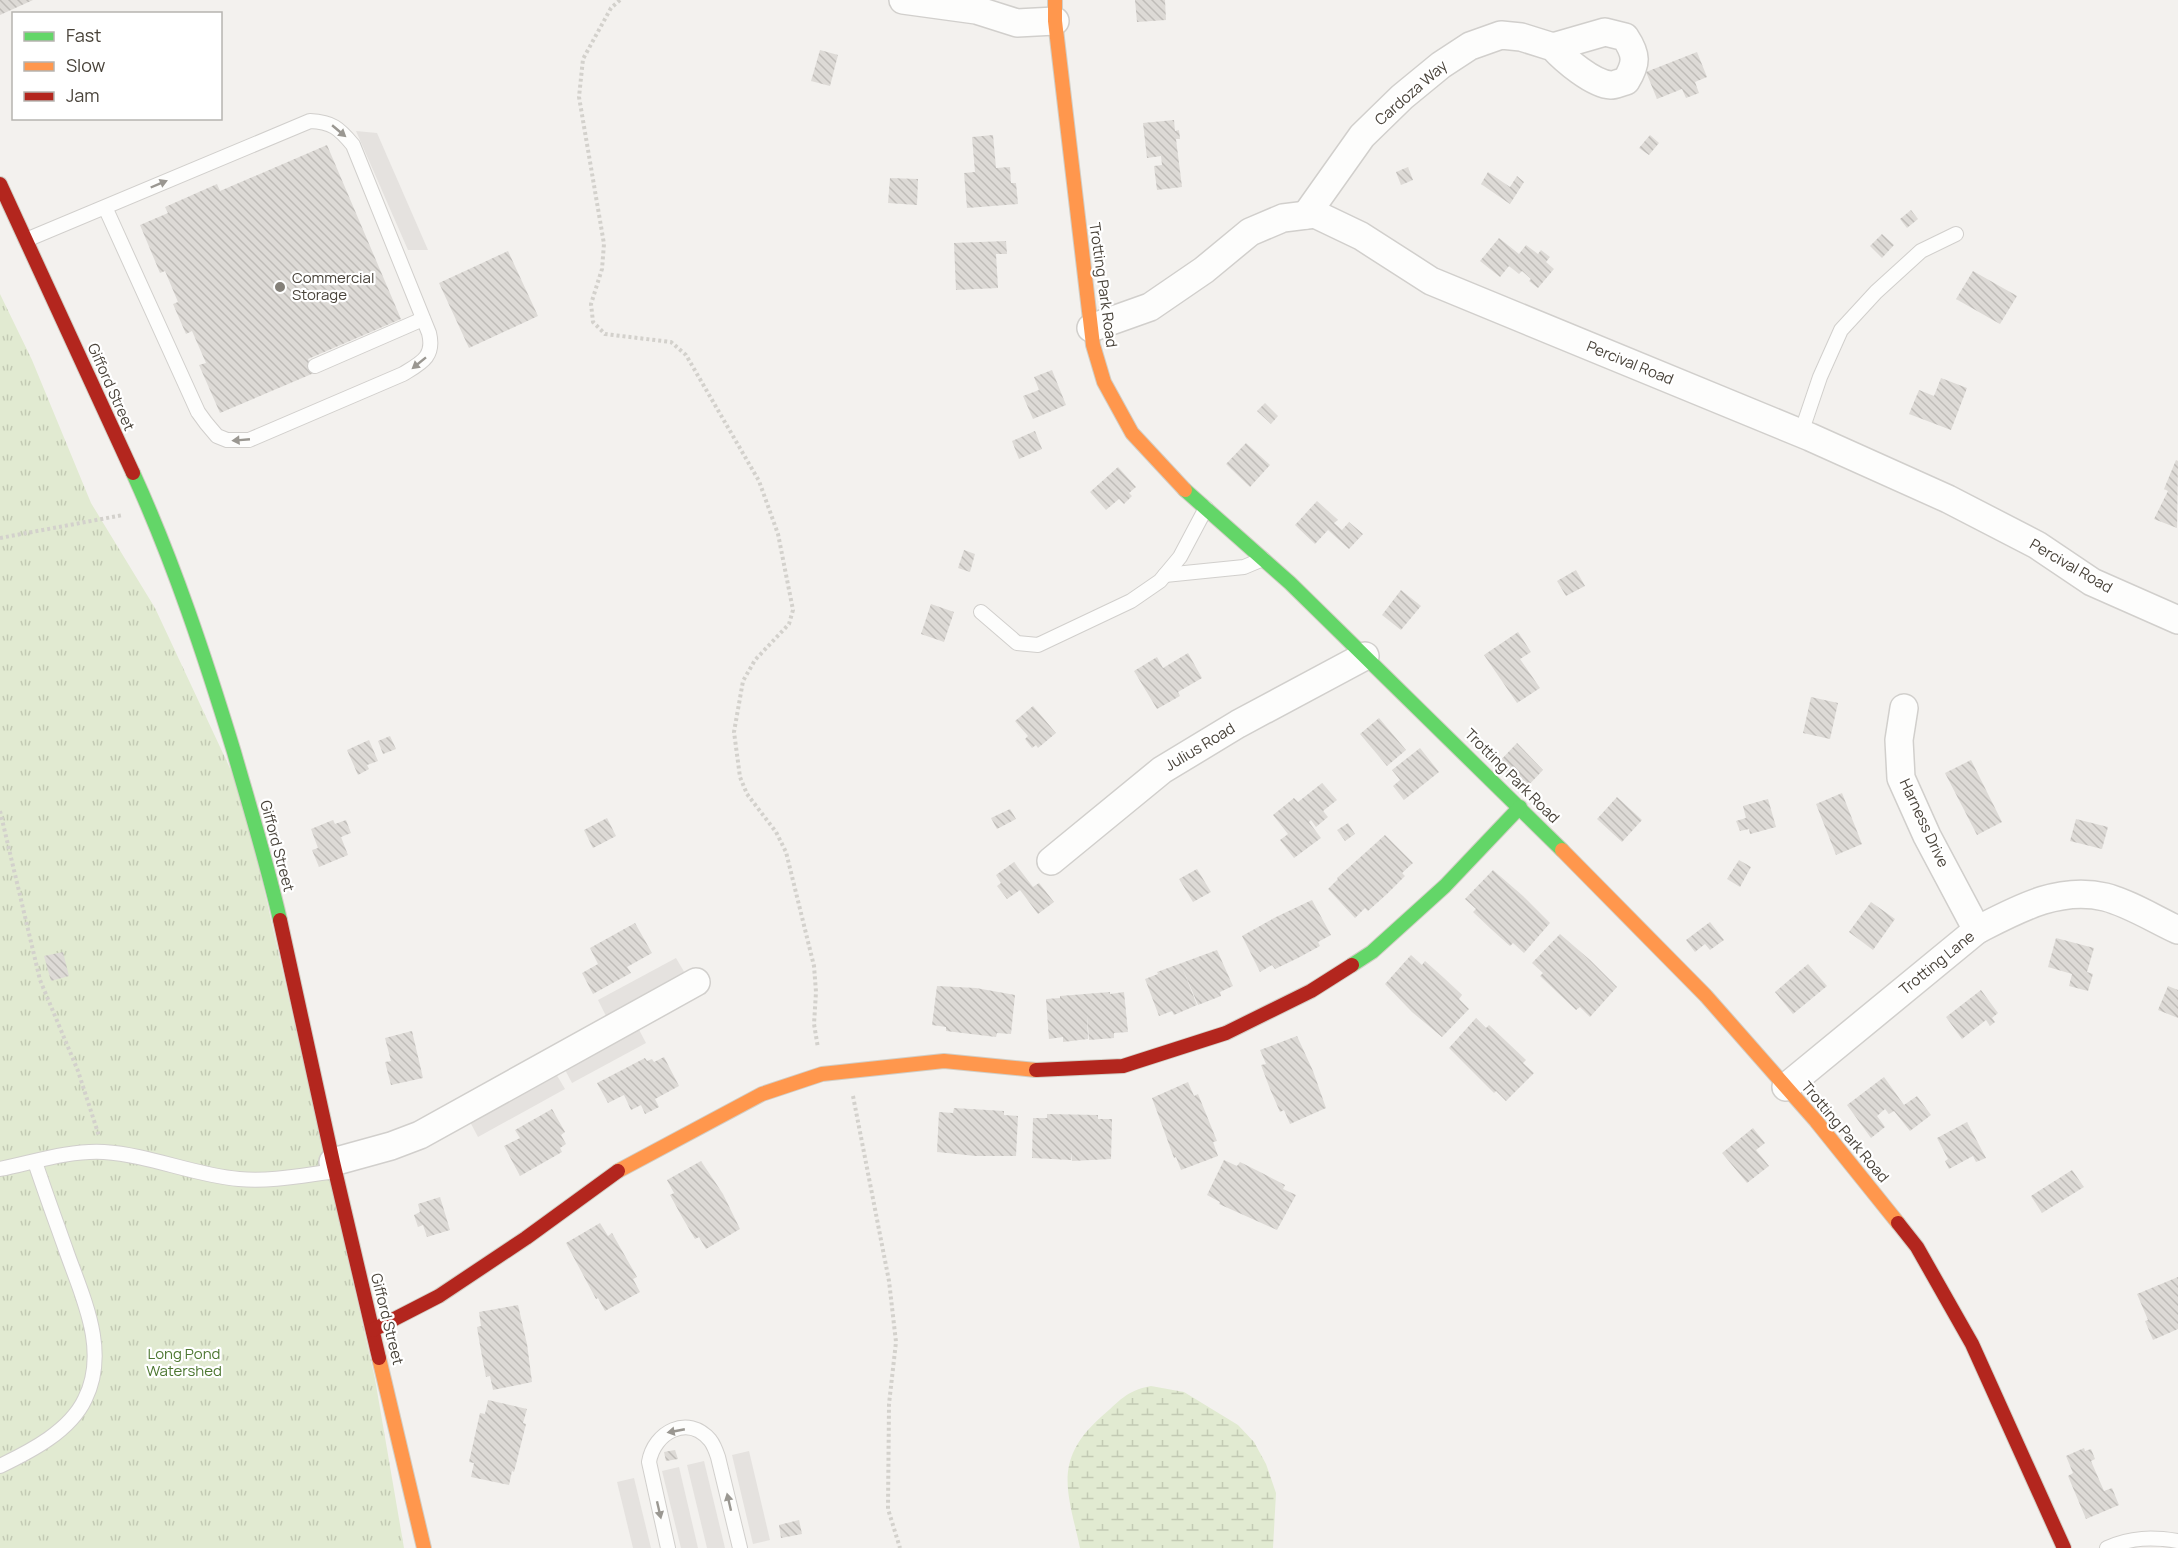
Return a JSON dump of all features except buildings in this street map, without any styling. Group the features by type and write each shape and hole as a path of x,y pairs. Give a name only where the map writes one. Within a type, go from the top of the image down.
{"street":[{"path":"903,0 976,10 1017,23 1055,10"},
{"name":"Trotting Park Road","path":"1055,10 1093,345 1104,382 1132,433 1174,481 1263,559 1520,807 1706,996 1816,1121 1917,1247 1972,1344 2064,1548"},
{"name":"Cardoza Way","path":"1306,215 1362,136 1402,97 1441,65 1470,46 1501,35 1521,37 1553,47"},
{"name":"Gifford Street","path":"0,184 150,510 171,561 208,666 269,871 334,1166 424,1548"},
{"name":"Percival Road","path":"1091,328 1150,307 1204,270 1250,232 1283,218 1315,214 1361,236 1431,281 1801,433 1948,499 2037,545 2092,582 2178,620"},
{"name":"Julius Road","path":"1051,861 1162,770 1238,724 1365,656"},
{"name":"Harness Drive","path":"1904,708 1899,740 1901,778 1927,836 1977,930"},
{"path":"373,1330 439,1296 526,1238 626,1166 762,1094 822,1074 944,1061 1034,1070 1123,1066 1226,1033 1311,991 1372,952 1445,886 1520,807"},
{"name":"Trotting Lane","path":"1786,1087 1977,930 2057,895 2087,894 2108,898 2178,930"},
{"path":"334,1166 420,1135 696,982"}],"lane":[{"path":"26,240 310,121 328,122 343,133 353,145 423,319 431,343 429,353 423,361 404,374 264,435 239,442 227,441 218,436 198,412 105,207"},
{"path":"1801,433 1820,377 1841,330 1876,292 1921,251 1956,234"},
{"path":"315,366 423,319"},
{"path":"981,612 1017,643 1038,645 1131,601 1160,582 1180,557 1206,508"},
{"path":"1165,575 1244,567 1263,559"},
{"path":"0,1169 84,1151 122,1153 196,1172 239,1179 276,1178 334,1166"},
{"path":"0,1466 39,1445 77,1413 86,1399 95,1363 90,1318 35,1162"},
{"path":"668,1548 650,1472 650,1455 652,1448 663,1434 689,1429 696,1430 709,1438 718,1457 740,1548"},
{"path":"2107,1548 2138,1538 2155,1537 2178,1541"}],"path":[{"path":"620,0 611,8 583,59 579,97 604,244 602,269 591,304 593,322 605,334 671,342 686,355 759,481 778,534 793,610 789,624 755,660 743,681 734,732 740,777 747,794 776,832 786,852 814,966 816,992 814,1024 822,1074"},
{"path":"0,538 150,510"},
{"path":"0,811 38,972 78,1071 103,1152"},
{"path":"848,1070 889,1281 896,1342 889,1404 888,1509 900,1548"}],"green space":[{"name":"Long Pond Watershed","path":"0,294 32,360 91,503 155,608 243,796 375,1379 404,1548 0,1548"},
{"path":"1151,1386 1184,1392 1238,1425 1254,1442 1266,1464 1276,1493 1273,1548 1080,1548 1068,1494 1070,1463 1075,1448 1086,1433 1118,1401 1135,1391"}],"shaded area":[{"path":"356,131 377,133 428,250 408,250"},
{"path":"676,958 686,975 607,1018 598,1000"},
{"path":"637,1026 646,1043 572,1083 563,1066"},
{"path":"555,1072 565,1089 478,1137 469,1120"},
{"path":"749,1451 770,1540 753,1544 732,1455"},
{"path":"704,1461 725,1548 707,1548 687,1465"},
{"path":"679,1467 698,1548 681,1548 662,1471"},
{"path":"634,1478 651,1548 633,1548 617,1482"}],"traffic: fast":[{"path":"133,473 175,576 212,681 270,878 280,920"},
{"path":"1185,490 1290,583 1562,850"},
{"path":"1352,965 1372,952 1445,886 1520,807"}],"traffic: slow":[{"path":"1055,0 1055,21 1093,345 1104,382 1132,433 1185,490"},
{"path":"1562,850 1706,996 1816,1121 1898,1223"},
{"path":"618,1171 762,1094 822,1074 944,1061 1036,1070"},
{"path":"379,1358 424,1548"}],"traffic: jam":[{"path":"0,184 133,473"},
{"path":"280,920 379,1358"},
{"path":"1036,1070 1123,1066 1226,1033 1311,991 1352,965"},
{"path":"373,1330 439,1296 526,1238 618,1171"},
{"path":"1898,1223 1917,1247 1972,1344 2064,1548"}],"place":[{"name":"Commercial Storage","path":"280,287"}]}
